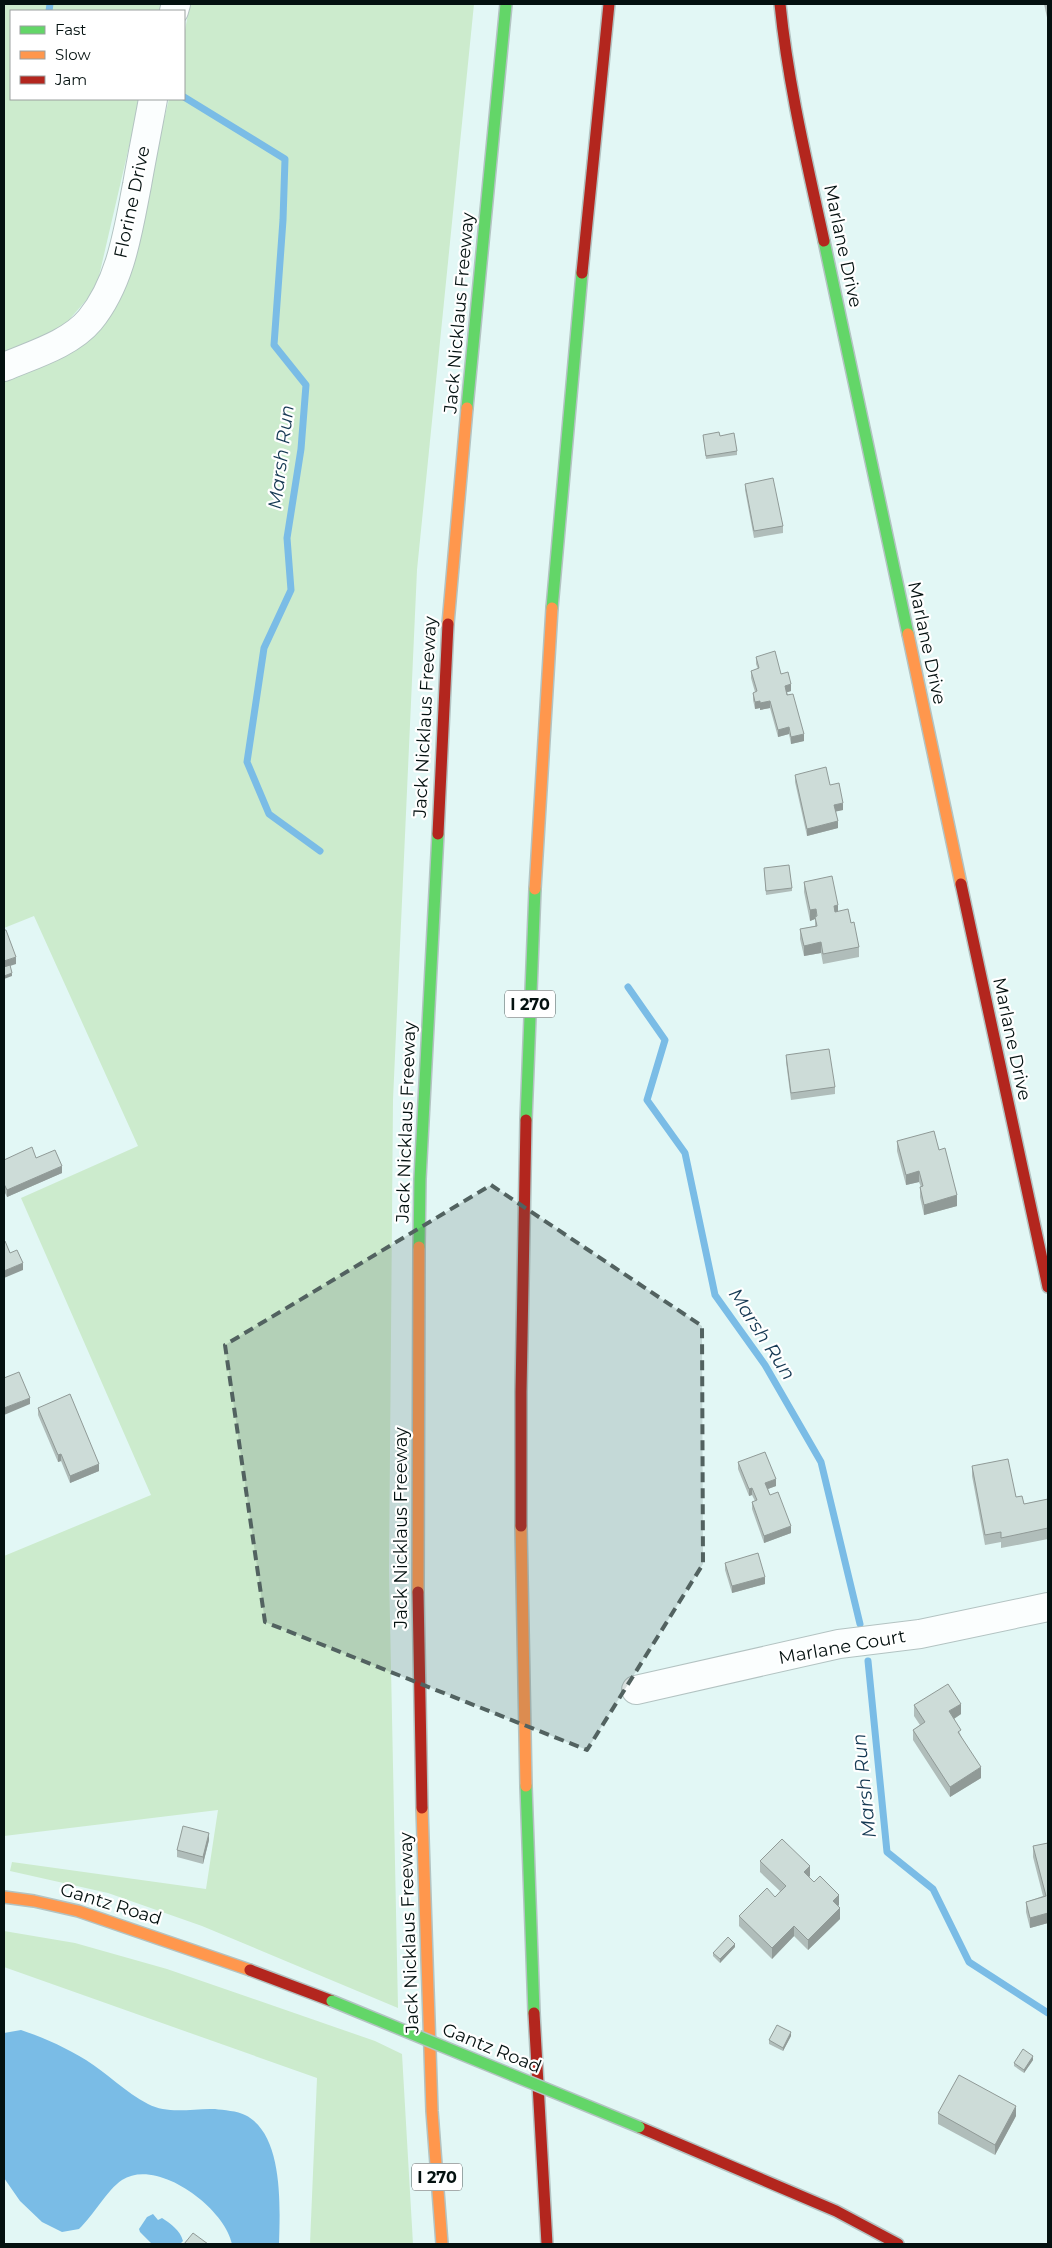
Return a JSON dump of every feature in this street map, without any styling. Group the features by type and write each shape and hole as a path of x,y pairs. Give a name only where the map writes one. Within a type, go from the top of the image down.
{"main road":[{"name":"Jack Nicklaus Freeway","path":"442,2244 432,2111 420,1741 417,1487 420,1179 450,593 506,4"},
{"name":"I 270","path":"547,2244 538,2099 524,1752 521,1494 524,1184 535,877 554,594 577,311 609,4"},
{"name":"Marlane Drive","path":"780,4 785,54 794,104 1048,1287"},
{"name":"Gantz Road","path":"4,1897 50,1904 178,1943 254,1969 639,2127 836,2211 898,2244"}],"street":[{"name":"Florine Drive","path":"4,367 57,344 74,334 90,320 104,297 116,274 126,244 153,103"},
{"name":"Marlane Court","path":"636,1690 838,1644 920,1634 1048,1607"}],"highlighted area":[{"path":"491,1185 702,1326 703,1564 587,1750 265,1622 225,1345"}],"green space":[{"path":"4,4 161,4 160,10 10,10 10,100 140,100 96,289 61,329 4,356"},
{"path":"190,4 474,4 417,570 393,1100 389,1571 398,2008 202,1926 108,1893 10,1871 12,1862 206,1889 218,1810 4,1836 4,1556 151,1495 21,1198 138,1146 34,916 4,928 4,376 94,329 122,295 169,100 185,100 185,30"},
{"path":"4,1931 75,1943 167,1969 375,2041 402,2054 413,2244 310,2244 317,2078 4,1967"}],"water":[{"path":"21,2030 78,2055 148,2104 173,2110 215,2109 230,2111 245,2115 258,2125 267,2138 277,2173 280,2211 279,2244 232,2244 227,2230 217,2216 203,2202 188,2190 153,2175 136,2175 116,2184 79,2229 62,2232 42,2222 20,2201 4,2178 4,2033"},
{"path":"153,2214 158,2220 162,2218 177,2230 183,2241 180,2244 152,2244 140,2232 139,2229 147,2217"}],"building":[{"path":"719,432 720,436 734,433 737,451 706,456 703,435"},
{"path":"773,478 783,526 754,531 745,484"},
{"path":"775,651 781,674 788,672 791,684 785,686 787,695 793,694 804,734 791,737 789,727 778,730 770,701 755,702 753,693 757,691 751,671 759,668 756,657"},
{"path":"826,767 830,785 839,783 843,803 834,805 838,821 807,829 795,775"},
{"path":"789,865 792,888 766,891 764,868"},
{"path":"832,876 838,905 834,906 835,912 848,909 851,923 854,922 859,947 823,954 821,942 804,946 800,929 817,926 815,917 817,916 816,909 810,910 804,882"},
{"path":"4,930 6,930 16,957 4,961"},
{"path":"10,965 12,973 4,976 4,967"},
{"path":"829,1049 835,1087 791,1093 786,1055"},
{"path":"934,1131 939,1150 945,1148 957,1195 924,1205 920,1187 923,1186 919,1171 906,1175 897,1141"},
{"path":"32,1147 36,1158 55,1150 62,1166 7,1190 4,1184 4,1160"},
{"path":"4,1242 10,1253 17,1250 23,1263 4,1271"},
{"path":"19,1372 30,1398 4,1408 4,1378"},
{"path":"70,1394 99,1464 70,1476 61,1454 58,1455 38,1408"},
{"path":"765,1452 776,1479 765,1483 770,1495 778,1492 791,1526 764,1536 752,1502 757,1500 752,1488 749,1489 738,1462"},
{"path":"1008,1459 1016,1497 1022,1496 1024,1504 1048,1499 1048,1528 1001,1538 1001,1532 985,1535 972,1466"},
{"path":"758,1553 765,1577 732,1586 725,1563"},
{"path":"948,1684 961,1704 949,1711 961,1730 958,1732 981,1767 950,1787 913,1730 925,1722 914,1705"},
{"path":"183,1826 209,1833 203,1857 177,1850"},
{"path":"782,1839 810,1866 804,1872 814,1882 820,1876 839,1895 833,1901 840,1908 808,1940 794,1926 772,1948 739,1916 767,1888 775,1897 786,1886 760,1861"},
{"path":"1048,1843 1048,1913 1030,1918 1026,1902 1046,1896 1033,1846"},
{"path":"728,1937 735,1944 720,1959 713,1953"},
{"path":"777,2025 791,2032 783,2048 769,2040"},
{"path":"1023,2049 1033,2056 1024,2070 1014,2063"},
{"path":"959,2075 1016,2106 995,2145 938,2113"},
{"path":"193,2233 208,2244 184,2244"}],"waterway":[{"name":"Marsh Run","path":"49,10 50,4"},
{"name":"Marsh Run","path":"185,98 285,159 283,220 274,345 306,385 301,449 287,538 291,590 264,648 247,762 269,814 320,851"},
{"name":"Marsh Run","path":"628,987 665,1040 647,1100 685,1153 715,1295 765,1365 821,1462 860,1624"},
{"name":"Marsh Run","path":"868,1661 887,1852 933,1889 969,1962 1048,2013"}],"traffic: fast":[{"path":"467,408 506,4"},
{"path":"824,241 908,634"},
{"path":"552,608 582,273"},
{"path":"419,1247 420,1179 438,834"},
{"path":"526,1120 535,889"},
{"path":"526,1786 534,2013"},
{"path":"332,2001 639,2127"}],"traffic: slow":[{"path":"448,624 467,408"},
{"path":"535,889 552,608"},
{"path":"908,634 961,884"},
{"path":"418,1592 419,1247"},
{"path":"521,1526 526,1786"},
{"path":"422,1808 432,2111 442,2244"},
{"path":"4,1897 34,1901 78,1911 250,1970"}],"traffic: jam":[{"path":"582,273 609,4"},
{"path":"780,4 793,94 824,241"},
{"path":"438,834 448,624"},
{"path":"961,884 1048,1287"},
{"path":"521,1526 521,1392 526,1120"},
{"path":"418,1592 422,1808"},
{"path":"250,1970 332,2001"},
{"path":"534,2013 547,2244"},
{"path":"639,2127 836,2211 898,2244"}]}
